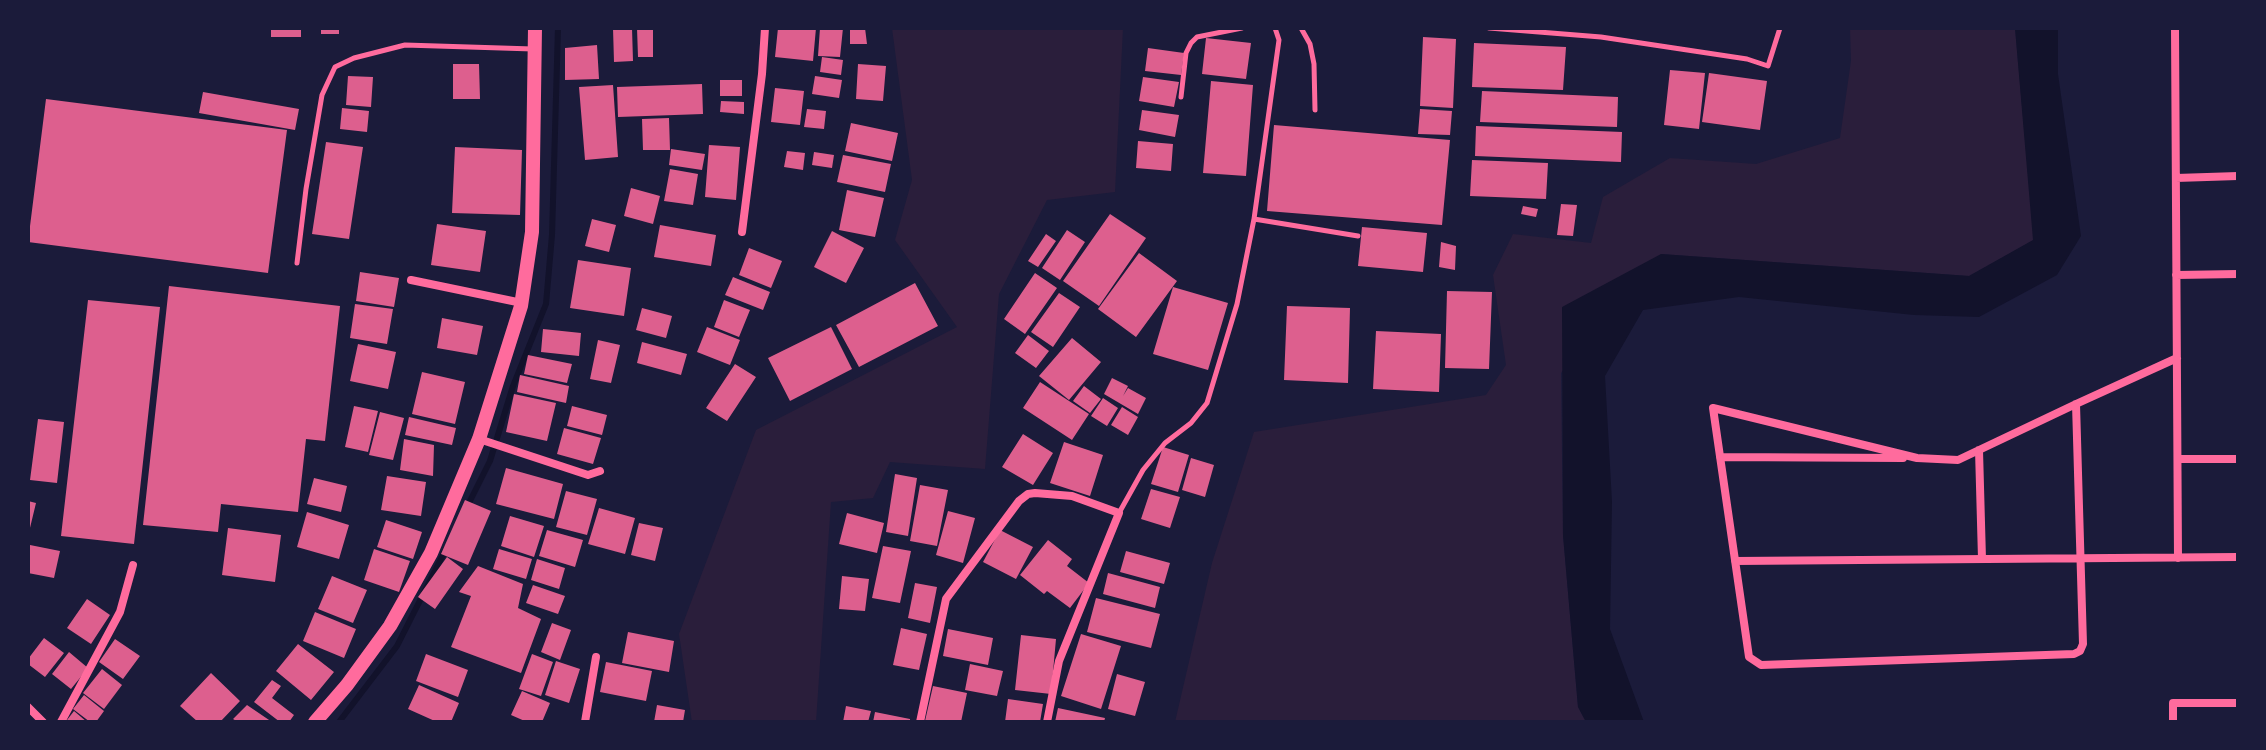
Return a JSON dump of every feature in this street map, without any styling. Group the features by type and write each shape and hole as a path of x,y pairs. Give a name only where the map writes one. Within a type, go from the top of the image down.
{"main road":[{"path":"315,722 347,685 390,626 491,442 522,303 532,232 535,28"}],"street":[{"path":"742,232 765,28"},
{"path":"2175,28 2178,558"},
{"path":"2176,178 2238,176"},
{"path":"2176,275 2238,274"},
{"path":"411,280 522,303"},
{"path":"1720,457 1958,460 2177,358"},
{"path":"1917,458 1713,408 1749,657 1761,665 2074,654 2080,651 2083,644 2076,404"},
{"path":"491,442 588,475 600,471"},
{"path":"1979,450 1982,559"},
{"path":"2178,459 2238,459"},
{"path":"920,722 946,599 1019,501 1035,493 1072,496 1119,513 1059,661 1047,722"},
{"path":"1735,561 2238,557"},
{"path":"61,722 120,612 133,565"},
{"path":"585,722 596,657"},
{"path":"2173,722 2173,703 2238,703"},
{"path":"28,707 43,722"}],"lane":[{"path":"1181,97 1186,53 1191,43 1197,37 1242,28"},
{"path":"1119,513 1143,470 1207,403 1237,304 1254,219 1279,40 1275,28"},
{"path":"1301,28 1310,44 1314,64 1315,110"},
{"path":"1489,28 1601,37 1747,59 1768,66 1780,28"},
{"path":"297,263 322,95 335,67 354,58 405,45 534,49"},
{"path":"1254,219 1358,236"}],"shaded area":[{"path":"892,28 1123,28 1115,192 1047,200 999,294 985,469 890,462 873,498 831,502 816,722 692,722 679,634 756,430 957,327 895,240 912,180"},
{"path":"1850,28 2015,28 2034,240 1969,276 1661,254 1561,373 1563,535 1578,707 1586,722 1175,722 1212,563 1254,432 1486,395 1506,365 1493,275 1513,234 1591,243 1603,197 1670,158 1756,164 1840,138 1851,61"},
{"path":"2015,28 2058,28 2058,74 2081,236 2057,275 1979,317 1914,315 1739,297 1643,310 1605,376 1612,502 1610,629 1644,722 1586,722 1578,707 1563,535 1562,307 1661,254 1969,276 2033,240"}],"building":[{"path":"271,28 301,28 301,37 271,37"},
{"path":"321,28 339,28 339,34 321,34"},
{"path":"613,28 632,28 633,61 614,62"},
{"path":"637,28 653,28 653,57 638,57"},
{"path":"778,28 816,28 813,61 775,57"},
{"path":"820,28 843,28 840,57 818,56"},
{"path":"850,28 865,28 867,44 850,44"},
{"path":"1423,37 1456,39 1453,108 1420,106"},
{"path":"1206,38 1251,43 1246,79 1202,74"},
{"path":"1474,43 1566,47 1563,90 1472,87"},
{"path":"597,45 599,79 565,80 565,48"},
{"path":"1148,48 1184,53 1181,75 1145,71"},
{"path":"822,57 843,60 841,75 820,72"},
{"path":"453,64 479,64 480,99 453,99"},
{"path":"858,64 886,66 883,101 856,99"},
{"path":"1670,70 1705,73 1699,129 1664,125"},
{"path":"1709,73 1767,81 1760,130 1702,122"},
{"path":"348,76 373,77 371,107 346,105"},
{"path":"815,76 842,80 839,98 812,94"},
{"path":"1143,77 1179,82 1174,107 1139,101"},
{"path":"720,80 742,80 742,96 720,96"},
{"path":"1211,81 1253,85 1246,176 1203,173"},
{"path":"702,84 703,114 618,117 617,87"},
{"path":"613,85 618,157 585,160 579,87"},
{"path":"775,88 804,91 800,125 771,122"},
{"path":"1482,91 1618,97 1617,127 1480,122"},
{"path":"203,92 299,109 295,130 199,113"},
{"path":"46,99 287,130 268,273 28,242"},
{"path":"721,101 744,102 744,114 720,112"},
{"path":"342,108 369,111 367,132 340,129"},
{"path":"807,109 826,111 824,129 804,127"},
{"path":"1420,109 1452,111 1450,135 1418,134"},
{"path":"1142,110 1179,115 1175,137 1139,130"},
{"path":"669,118 670,150 643,150 642,119"},
{"path":"851,123 898,133 892,161 845,151"},
{"path":"1274,125 1450,140 1442,225 1267,211"},
{"path":"1476,126 1622,132 1621,162 1475,156"},
{"path":"1138,141 1173,144 1171,171 1136,168"},
{"path":"326,142 363,147 349,239 312,234"},
{"path":"709,145 740,147 736,200 705,197"},
{"path":"455,147 522,150 520,215 452,213"},
{"path":"671,149 705,154 702,170 669,165"},
{"path":"787,151 805,153 803,170 784,167"},
{"path":"814,152 834,155 832,168 812,165"},
{"path":"843,155 891,164 885,192 837,182"},
{"path":"1472,160 1548,163 1546,199 1470,196"},
{"path":"670,169 698,174 693,205 664,201"},
{"path":"631,188 660,196 653,224 624,216"},
{"path":"847,190 884,198 875,237 839,230"},
{"path":"1561,204 1577,205 1573,236 1557,235"},
{"path":"1523,206 1538,209 1536,217 1521,214"},
{"path":"1110,214 1146,238 1099,306 1063,281"},
{"path":"592,219 616,225 609,252 585,246"},
{"path":"437,224 486,231 480,272 431,265"},
{"path":"660,225 716,235 711,266 654,257"},
{"path":"1362,227 1427,233 1423,272 1358,266"},
{"path":"1067,230 1085,242 1060,280 1042,268"},
{"path":"832,231 864,248 846,283 814,267"},
{"path":"1046,234 1056,241 1038,267 1028,261"},
{"path":"1441,242 1456,246 1455,270 1439,267"},
{"path":"749,248 782,261 771,288 739,275"},
{"path":"1139,253 1177,281 1136,337 1098,309"},
{"path":"578,260 631,268 624,316 570,308"},
{"path":"360,272 399,278 394,307 356,301"},
{"path":"1035,273 1057,288 1025,334 1004,319"},
{"path":"733,277 770,292 763,310 725,295"},
{"path":"915,283 938,326 859,367 836,325"},
{"path":"169,286 340,306 325,441 306,439 298,512 221,504 218,532 143,525"},
{"path":"1173,287 1228,303 1208,370 1153,354"},
{"path":"1447,291 1492,292 1489,369 1445,368"},
{"path":"1059,293 1080,307 1053,347 1031,332"},
{"path":"88,300 160,307 134,544 61,536"},
{"path":"724,300 750,310 739,337 714,327"},
{"path":"355,304 393,309 387,344 350,338"},
{"path":"1287,306 1350,308 1348,383 1284,380"},
{"path":"642,308 672,316 666,338 636,330"},
{"path":"442,318 483,326 477,355 437,348"},
{"path":"707,327 740,340 730,365 697,352"},
{"path":"831,327 852,369 790,401 768,358"},
{"path":"543,329 581,333 579,356 541,352"},
{"path":"1376,331 1441,334 1439,392 1373,389"},
{"path":"1028,335 1049,351 1036,368 1015,353"},
{"path":"1072,338 1101,362 1069,400 1039,376"},
{"path":"598,340 620,345 611,383 590,379"},
{"path":"642,342 687,354 681,375 637,363"},
{"path":"358,344 396,352 388,389 350,381"},
{"path":"528,355 572,364 567,383 524,374"},
{"path":"735,364 756,377 727,421 706,408"},
{"path":"422,372 465,382 455,424 412,414"},
{"path":"520,375 569,386 566,403 517,392"},
{"path":"1112,378 1128,386 1123,396 1128,388 1146,398 1138,414 1104,394"},
{"path":"1040,382 1089,414 1072,440 1023,408"},
{"path":"1084,386 1101,399 1090,413 1073,401"},
{"path":"514,394 556,403 547,441 506,432"},
{"path":"1103,398 1118,408 1107,426 1091,416"},
{"path":"354,406 378,411 368,452 345,447"},
{"path":"572,406 607,415 602,435 567,426"},
{"path":"1122,407 1138,417 1128,435 1111,425"},
{"path":"380,412 404,418 393,460 369,455"},
{"path":"409,417 456,428 452,445 405,435"},
{"path":"38,419 64,422 57,483 30,480"},
{"path":"564,428 601,438 593,464 557,454"},
{"path":"1023,434 1053,453 1033,485 1002,467"},
{"path":"404,439 434,445 433,476 400,470"},
{"path":"1064,442 1103,455 1090,496 1050,483"},
{"path":"1163,447 1189,455 1178,492 1151,484"},
{"path":"1191,458 1214,465 1205,497 1182,490"},
{"path":"506,468 563,484 554,519 496,504"},
{"path":"895,474 917,478 908,536 886,532"},
{"path":"387,476 426,482 421,516 381,510"},
{"path":"314,478 347,486 341,512 307,504"},
{"path":"920,485 948,490 937,546 910,541"},
{"path":"1151,489 1180,497 1170,528 1141,519"},
{"path":"566,491 597,499 587,535 556,527"},
{"path":"465,500 491,511 468,565 441,554"},
{"path":"28,501 36,503 29,532 28,532"},
{"path":"599,508 635,518 625,554 588,544"},
{"path":"948,511 975,518 963,563 936,555"},
{"path":"307,512 349,525 339,559 297,547"},
{"path":"847,513 884,523 877,553 839,544"},
{"path":"510,516 544,526 534,557 501,546"},
{"path":"386,520 422,532 413,559 377,547"},
{"path":"639,523 663,528 655,561 631,555"},
{"path":"228,528 281,535 275,582 222,575"},
{"path":"547,530 583,540 575,567 539,556"},
{"path":"1000,530 1033,547 1016,579 983,562"},
{"path":"1048,540 1072,559 1067,566 1089,583 1070,608 1047,591 1044,594 1020,575"},
{"path":"30,545 60,551 54,578 28,573"},
{"path":"883,546 911,551 900,603 872,598"},
{"path":"374,549 410,561 399,592 364,580"},
{"path":"499,549 532,559 526,579 493,569"},
{"path":"1126,551 1170,563 1164,584 1120,572"},
{"path":"447,557 463,569 435,609 418,597"},
{"path":"537,559 565,568 559,589 531,580"},
{"path":"478,566 523,584 518,608 541,619 521,673 451,647 471,596 459,592"},
{"path":"1108,573 1160,587 1155,608 1103,594"},
{"path":"332,576 367,590 353,623 318,609"},
{"path":"842,576 869,579 865,611 839,609"},
{"path":"915,583 937,587 930,623 908,618"},
{"path":"533,585 565,596 558,614 526,603"},
{"path":"1096,598 1160,614 1151,648 1087,632"},
{"path":"87,599 110,615 91,644 67,628"},
{"path":"315,612 356,629 344,658 303,641"},
{"path":"552,623 571,630 560,660 541,652"},
{"path":"901,628 927,634 919,670 893,665"},
{"path":"948,629 993,638 988,665 943,656"},
{"path":"628,632 674,641 669,672 622,663"},
{"path":"1081,634 1121,646 1101,709 1061,696"},
{"path":"1021,635 1056,639 1051,694 1015,690"},
{"path":"44,638 64,653 45,677 28,664 28,659"},
{"path":"115,639 140,656 123,679 99,662"},
{"path":"298,644 334,672 311,700 276,671"},
{"path":"69,652 88,668 71,689 52,674"},
{"path":"426,654 468,670 458,697 416,681"},
{"path":"532,654 553,662 541,696 519,689"},
{"path":"556,661 580,669 569,703 545,695"},
{"path":"606,662 652,671 646,701 600,692"},
{"path":"970,664 1003,671 997,696 965,690"},
{"path":"102,669 122,685 104,709 83,693"},
{"path":"211,673 240,701 220,722 198,722 180,706"},
{"path":"1117,674 1145,682 1135,716 1108,709"},
{"path":"272,680 281,686 272,698 294,715 289,722 280,722 254,702"},
{"path":"419,685 459,703 451,722 437,722 408,709"},
{"path":"933,686 967,693 961,722 925,721"},
{"path":"522,691 550,703 542,722 527,722 511,715"},
{"path":"84,695 104,711 96,722 90,722 73,709"},
{"path":"1008,699 1043,704 1040,722 1005,722"},
{"path":"247,705 272,722 238,722 233,719"},
{"path":"657,705 685,710 683,722 654,722"},
{"path":"846,706 871,711 868,722 843,722"},
{"path":"1058,708 1105,718 1104,722 1055,722"},
{"path":"74,711 87,722 69,722 67,720"},
{"path":"875,712 910,719 910,722 873,722"}],"waterway":[{"path":"467,507 490,461 513,386 546,304 552,235 558,28"},
{"path":"339,722 397,646 446,549"}]}
